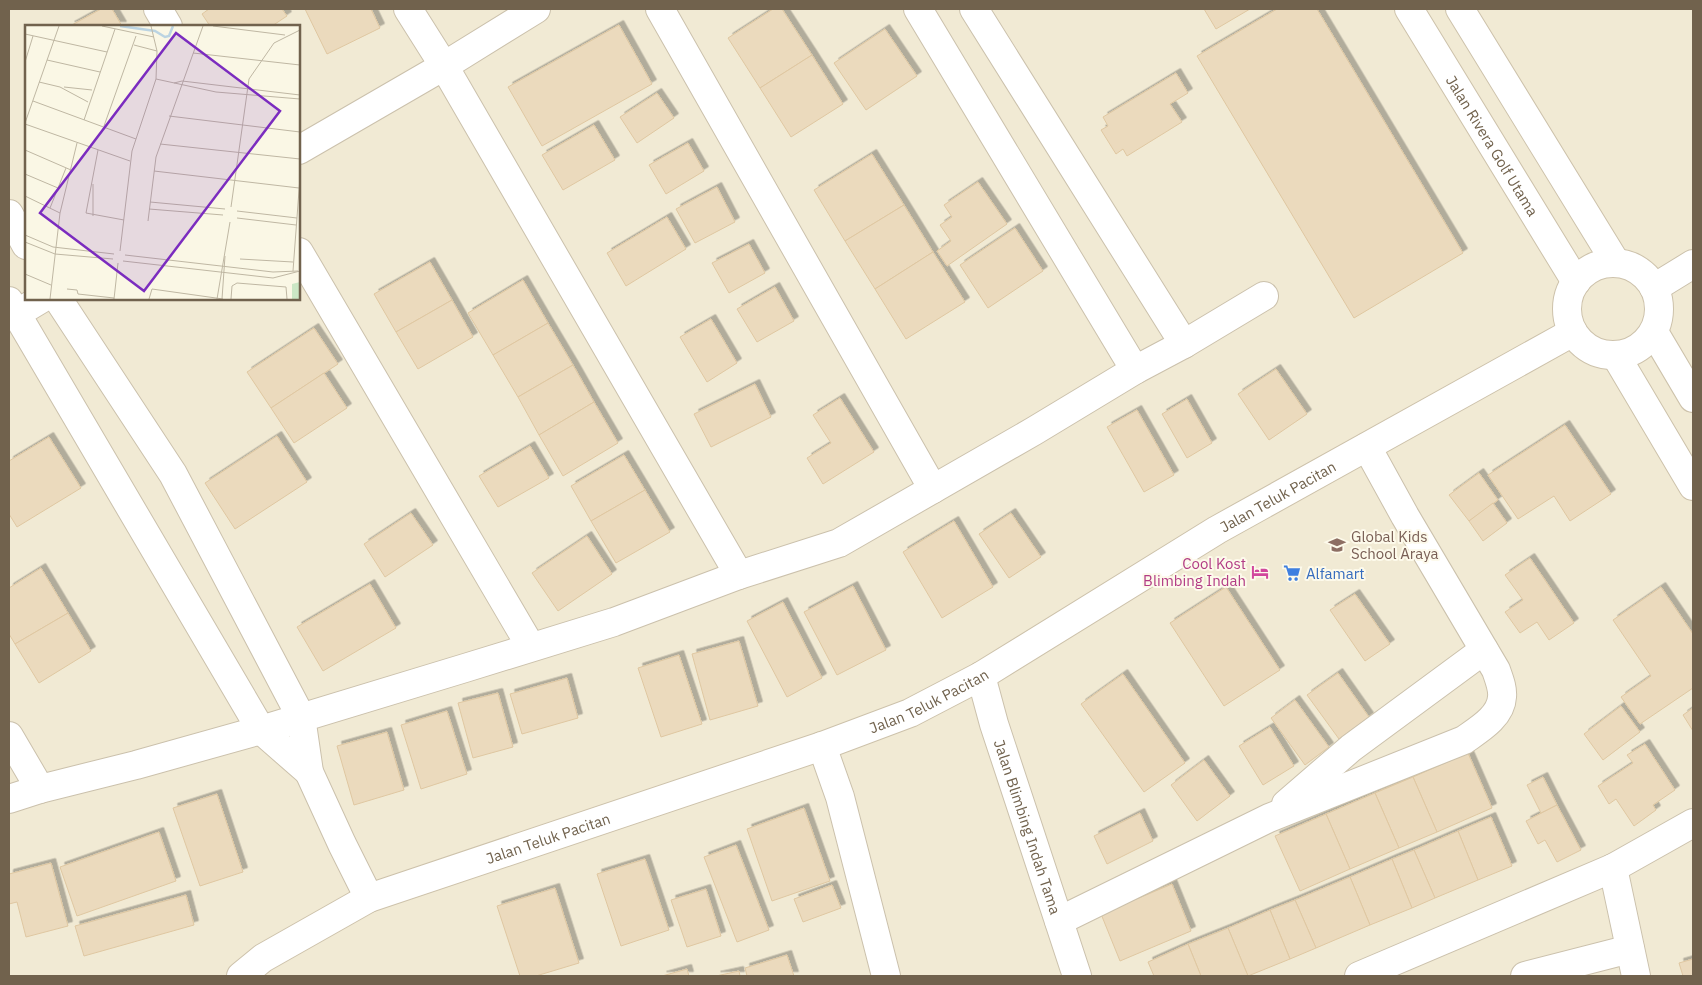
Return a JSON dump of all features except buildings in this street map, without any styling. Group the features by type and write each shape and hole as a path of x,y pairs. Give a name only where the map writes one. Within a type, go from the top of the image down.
{"street":[{"path":"158,9 167,25"},
{"path":"408,9 444,66 739,575"},
{"path":"300,149 444,66 536,9"},
{"path":"660,9 933,489"},
{"path":"918,9 1135,370"},
{"path":"974,9 1184,344"},
{"name":"Jalan Rivera Golf Utama","path":"1409,9 1576,282"},
{"path":"1460,9 1616,263"},
{"path":"9,214 25,243"},
{"path":"300,254 531,647"},
{"path":"1616,263 1631,267 1644,276 1654,288 1659,302 1659,318 1654,332 1644,344 1631,352 1616,356 1601,354 1588,348 1576,338 1569,325 1566,310 1569,295 1576,282 1587,271 1601,264 1616,263"},
{"path":"1654,288 1693,264"},
{"path":"9,799 261,730 614,622 739,575 839,543 1264,296"},
{"path":"38,300 11,310 261,730 308,772"},
{"path":"59,300 173,474 301,718 308,772 369,898"},
{"name":"Jalan Teluk Pacitan","path":"241,976 263,958 369,898 822,746 910,713 981,676 1217,530 1573,332"},
{"path":"1654,332 1693,398"},
{"path":"1616,356 1693,486"},
{"path":"1059,921 1269,818 1464,740 1480,729 1492,718 1499,708 1502,691 1496,670 1405,516 1367,447"},
{"path":"1269,818 1351,748 1484,650"},
{"name":"Jalan Blimbing Indah Tama","path":"981,676 994,724 1077,976"},
{"path":"9,736 40,789"},
{"path":"822,746 840,797 886,976"},
{"path":"1359,976 1613,868 1693,823"},
{"path":"1613,868 1636,976"},
{"path":"1525,976 1630,949"}],"shaded area":[{"path":"9,9 1693,9 1693,976 9,976"}],"place":[{"name":"Global Kids School Araya","path":"1337,545"},
{"name":"Cool Kost Blimbing Indah","path":"1260,572"},
{"name":"Alfamart","path":"1292,573"}]}
